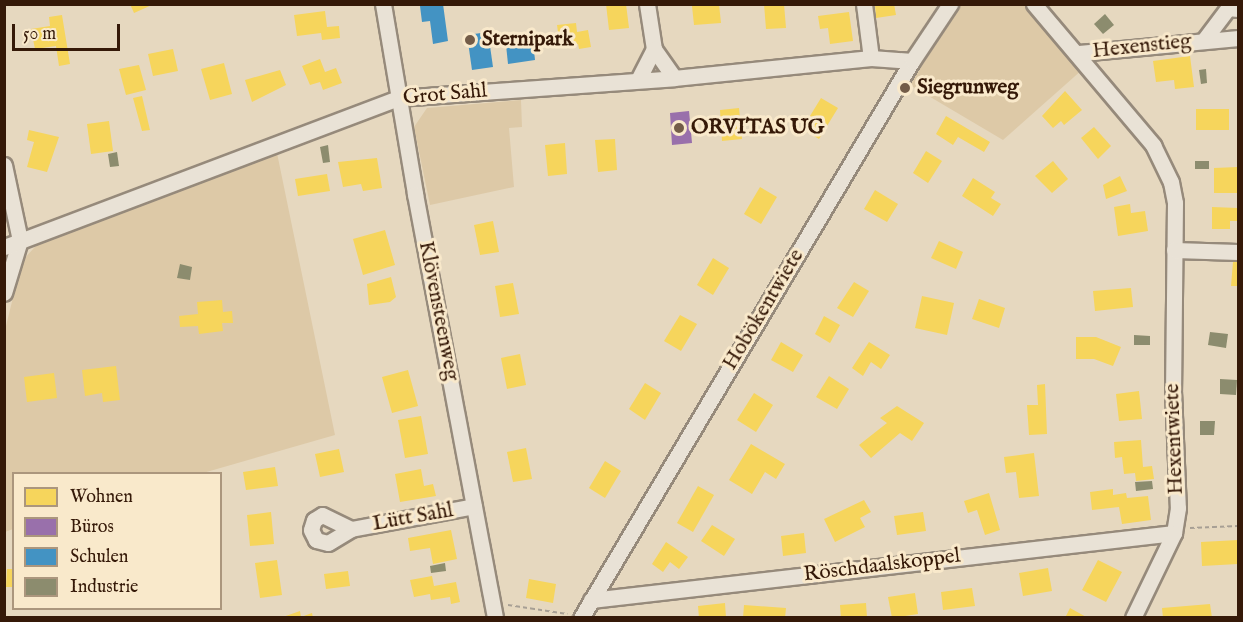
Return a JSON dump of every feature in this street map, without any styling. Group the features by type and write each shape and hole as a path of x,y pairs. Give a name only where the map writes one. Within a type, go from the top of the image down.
{"street":[{"name":"Klövensteenweg","path":"383,4 398,98 494,612"},
{"path":"647,4 654,49 674,78"},
{"path":"864,4 871,58"},
{"name":"Hobökentwiete","path":"580,618 912,61 950,4"},
{"name":"Hexentwiete","path":"1034,4 1079,53 1153,145 1166,168 1175,203 1173,391 1178,508 1174,531 1133,618"},
{"name":"Hexenstieg","path":"1204,40 1228,8 1239,9"},
{"name":"Hexenstieg","path":"1079,53 1239,38"},
{"path":"638,80 654,49"},
{"name":"Grot Sahl","path":"4,247 398,98 674,78 871,58 912,61"},
{"path":"4,165 20,240 4,293"},
{"path":"1174,250 1239,252"},
{"name":"Lütt Sahl","path":"351,529 474,507"},
{"name":"Röschdaalskoppel","path":"591,600 1174,531"}],"path":[{"path":"1174,531 1239,525"},
{"path":"494,612 509,605 567,613 572,618"}],"shaded area":[{"path":"958,5 1025,5 1083,69 1003,140 910,85"},
{"path":"521,100 522,127 509,128 514,187 430,205 414,127 427,108"},
{"path":"277,153 335,435 206,472 12,472 12,529 5,532 5,330 22,261 46,235"}],"building: Wohnen":[{"path":"130,4 154,4 134,13"},
{"path":"606,4 626,4 629,28 609,30"},
{"path":"719,4 721,23 694,25 692,6"},
{"path":"764,4 784,4 786,28 766,29"},
{"path":"875,4 894,4 896,15 876,18"},
{"path":"325,11 327,27 339,26 340,38 322,40 321,33 297,36 294,15"},
{"path":"849,12 853,41 830,44 828,28 820,29 818,16"},
{"path":"62,15 70,64 59,66 56,46 35,49 31,29 50,26 49,17"},
{"path":"576,23 577,32 588,30 591,47 579,49 578,44 560,46 557,25"},
{"path":"173,49 178,71 153,76 148,54"},
{"path":"1190,56 1194,87 1175,89 1174,80 1156,82 1153,61"},
{"path":"320,59 325,72 336,68 342,83 323,90 320,82 310,85 302,66"},
{"path":"224,63 232,94 210,100 201,69"},
{"path":"139,65 146,90 126,95 119,69"},
{"path":"280,70 286,85 252,102 245,80"},
{"path":"1065,91 1082,110 1064,125 1061,121 1053,128 1042,116"},
{"path":"142,96 150,130 142,131 133,98"},
{"path":"821,98 838,108 819,139 802,129"},
{"path":"739,108 742,139 722,141 720,110"},
{"path":"1196,109 1229,109 1229,130 1196,130"},
{"path":"946,116 990,142 984,152 958,137 953,145 936,134"},
{"path":"109,121 113,151 91,154 87,124"},
{"path":"1094,127 1111,146 1098,159 1081,138"},
{"path":"29,130 59,137 47,172 27,167 34,142 27,140"},
{"path":"615,139 617,170 598,172 595,140"},
{"path":"565,143 567,174 548,176 545,145"},
{"path":"926,151 942,161 928,183 913,173"},
{"path":"377,158 382,188 363,191 361,184 343,187 338,162"},
{"path":"1053,161 1068,179 1052,193 1035,176"},
{"path":"1238,167 1238,193 1214,193 1214,168"},
{"path":"327,174 330,191 298,196 295,179"},
{"path":"1120,176 1127,191 1106,199 1103,185"},
{"path":"973,178 995,192 991,198 1001,204 993,216 962,196"},
{"path":"760,187 777,197 761,224 744,214"},
{"path":"875,190 898,204 887,222 864,209"},
{"path":"1130,204 1131,213 1145,211 1148,231 1118,236 1114,207"},
{"path":"1212,207 1238,208 1238,221 1230,221 1230,229 1212,229"},
{"path":"493,221 499,252 480,255 474,225"},
{"path":"385,230 395,265 363,275 353,239"},
{"path":"939,241 963,252 956,269 931,258"},
{"path":"713,258 729,268 713,295 697,285"},
{"path":"1233,262 1238,262 1238,286 1231,286"},
{"path":"391,277 396,297 390,302 369,305 367,284"},
{"path":"854,282 869,291 853,317 837,308"},
{"path":"513,283 519,314 500,317 495,286"},
{"path":"1131,288 1133,307 1095,311 1093,291"},
{"path":"922,296 954,303 947,335 915,328"},
{"path":"979,299 1005,308 999,328 972,319"},
{"path":"222,300 223,312 232,311 233,323 222,323 223,331 199,334 198,326 180,327 179,316 198,314 197,302"},
{"path":"680,315 697,324 681,351 664,341"},
{"path":"824,316 840,325 830,343 815,334"},
{"path":"1076,337 1096,337 1121,347 1113,366 1094,359 1076,359"},
{"path":"781,342 803,355 793,372 771,360"},
{"path":"869,342 890,355 881,369 871,362 863,376 852,368"},
{"path":"520,354 526,385 507,389 501,358"},
{"path":"116,366 120,400 103,402 102,393 85,396 82,370"},
{"path":"408,370 418,406 392,413 382,377"},
{"path":"54,373 57,398 27,402 24,377"},
{"path":"829,376 849,389 837,409 816,397"},
{"path":"645,383 661,393 645,420 629,409"},
{"path":"1045,384 1047,434 1029,435 1027,405 1038,405 1037,385"},
{"path":"1139,391 1142,419 1119,421 1116,394"},
{"path":"754,393 773,405 756,432 737,420"},
{"path":"897,406 924,423 912,441 900,433 871,458 859,445 887,423 880,418"},
{"path":"421,416 428,454 405,458 398,420"},
{"path":"1141,440 1143,467 1152,466 1154,479 1136,481 1135,473 1124,474 1122,457 1115,458 1114,442"},
{"path":"751,444 785,464 776,479 765,472 752,494 729,480"},
{"path":"526,448 532,479 513,482 507,452"},
{"path":"339,449 344,472 320,477 315,454"},
{"path":"1034,453 1039,496 1019,498 1016,472 1006,473 1004,457"},
{"path":"605,461 621,471 605,498 589,488"},
{"path":"275,467 278,486 246,490 243,472"},
{"path":"421,469 424,486 433,484 436,496 400,502 395,474"},
{"path":"698,486 714,495 693,532 677,523"},
{"path":"1113,489 1113,495 1126,493 1127,498 1148,496 1151,520 1122,524 1119,507 1092,510 1090,492"},
{"path":"989,493 1000,530 985,535 977,510 968,513 964,501"},
{"path":"864,500 871,512 860,518 865,527 835,542 824,519"},
{"path":"271,512 274,544 250,546 247,515"},
{"path":"923,512 926,531 897,535 894,516"},
{"path":"712,525 735,539 724,556 701,541"},
{"path":"451,530 457,559 433,564 430,548 410,551 408,538"},
{"path":"804,533 806,553 783,556 781,536"},
{"path":"1238,540 1238,564 1202,566 1201,542"},
{"path":"666,542 688,557 679,569 670,562 663,572 652,564"},
{"path":"277,560 282,595 260,598 255,563"},
{"path":"1098,560 1122,572 1106,602 1082,590"},
{"path":"1048,568 1052,591 1023,596 1019,573"},
{"path":"7,569 12,569 12,587 6,587"},
{"path":"348,571 350,586 326,589 324,574"},
{"path":"432,576 434,586 456,582 460,602 451,604 450,597 431,600 430,594 414,597 410,580"},
{"path":"529,579 556,584 553,603 526,598"},
{"path":"972,588 975,606 943,610 941,592"},
{"path":"915,593 918,614 892,618 888,597"},
{"path":"725,603 726,618 699,618 698,606"},
{"path":"866,603 867,618 841,618 840,605"},
{"path":"1210,604 1212,618 1163,618 1162,608"},
{"path":"744,605 786,608 785,618 743,618"},
{"path":"1070,608 1088,618 1065,618"},
{"path":"300,611 301,617 312,613 313,618 280,618"}],"building: Büros":[{"path":"689,111 692,143 672,145 670,113"}],"building: Schulen":[{"path":"443,4 448,41 433,44 430,21 422,22 420,6"},
{"path":"488,32 493,67 472,70 467,35"},
{"path":"532,32 535,60 508,64 505,35"}],"building: Industrie":[{"path":"1105,14 1114,25 1103,34 1094,24"},
{"path":"1206,69 1207,83 1201,84 1199,70"},
{"path":"328,145 330,162 323,163 320,147"},
{"path":"117,152 119,166 110,167 108,154"},
{"path":"1195,161 1209,161 1209,169 1195,169"},
{"path":"180,264 192,267 190,280 177,278"},
{"path":"1210,332 1228,334 1226,348 1208,345"},
{"path":"1134,335 1150,336 1150,345 1134,345"},
{"path":"1220,379 1237,380 1236,395 1220,394"},
{"path":"1200,421 1215,421 1214,435 1200,435"},
{"path":"1152,481 1153,489 1136,491 1135,482"},
{"path":"445,563 446,571 431,573 430,566"}],"place":[{"name":"Sternipark","path":"470,40"},
{"name":"Siegrunweg","path":"905,88"},
{"name":"ORVITAS UG","path":"679,128"}]}
